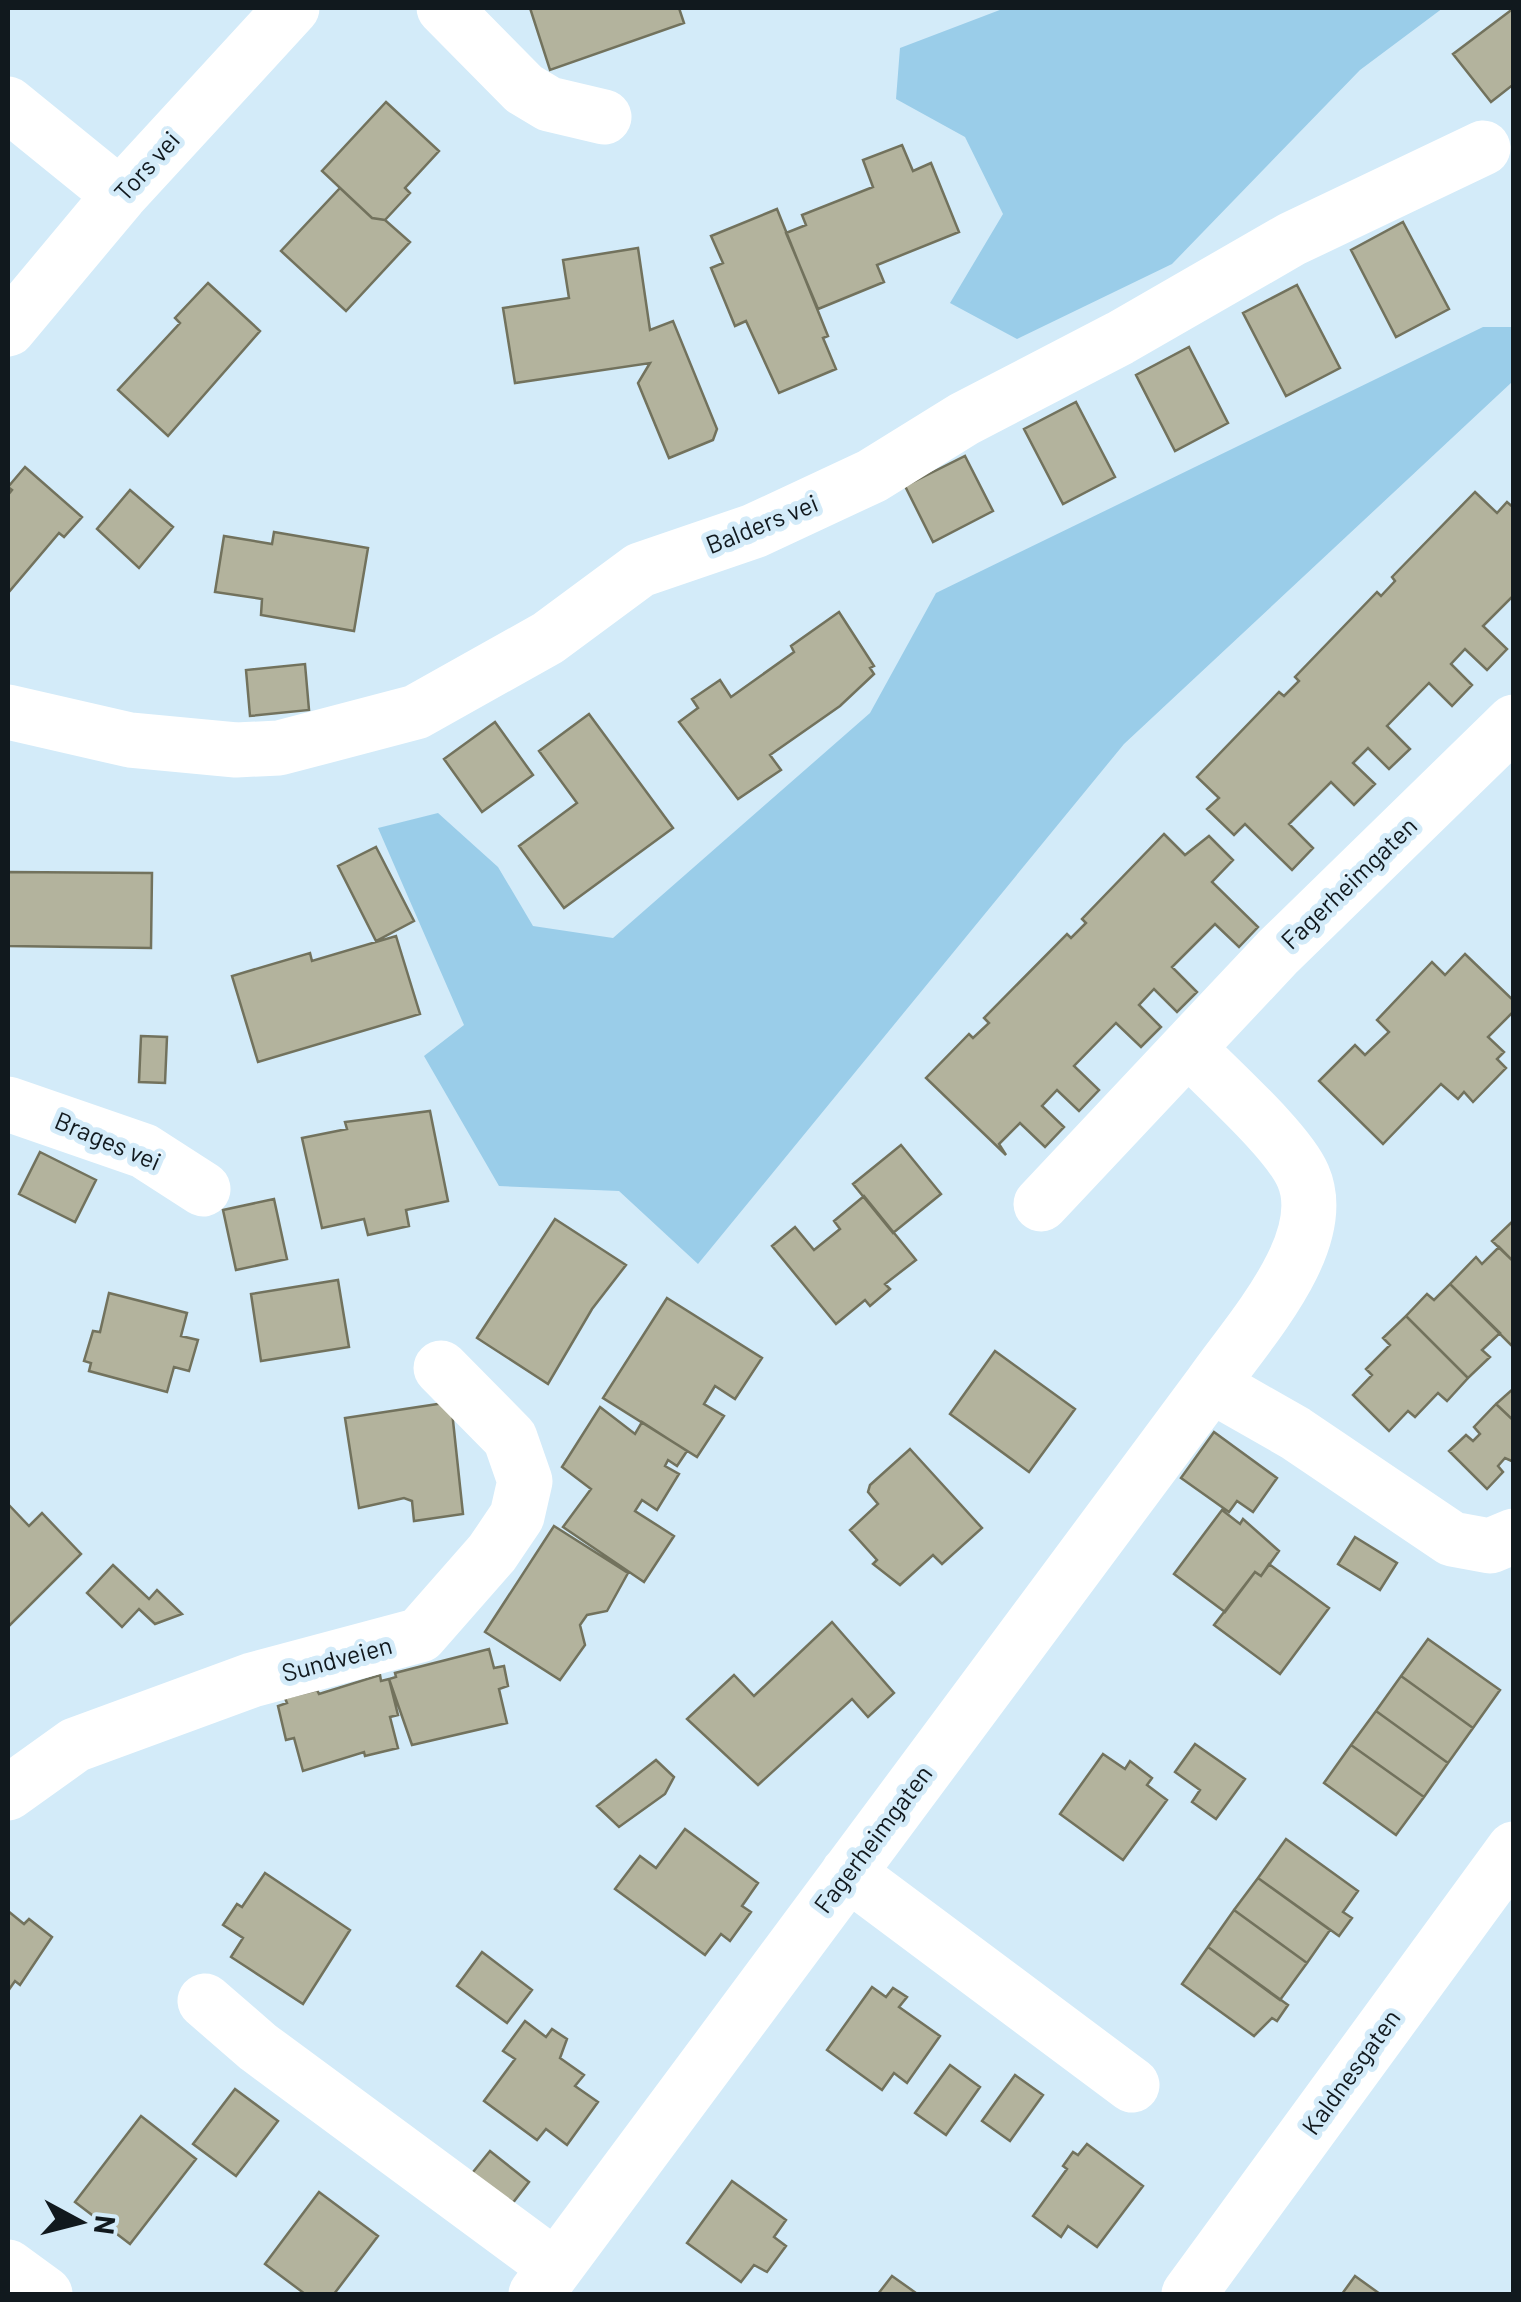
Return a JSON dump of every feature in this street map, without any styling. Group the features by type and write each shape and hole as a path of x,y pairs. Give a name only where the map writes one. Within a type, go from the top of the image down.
{"street":[{"name":"Tors vei","path":"8,328 120,195 292,8"},
{"path":"444,8 524,90 549,104 604,117"},
{"path":"8,104 120,195"},
{"name":"Balders vei","path":"8,712 130,740 236,750 279,748 416,712 548,638 640,570 754,531 872,476 964,419 1120,338 1292,239 1483,148"},
{"name":"Fagerheimgaten","path":"1041,1204 1291,939 1514,722"},
{"name":"Fagerheimgaten","path":"546,2281 1211,1385 1289,1272 1310,1220 1304,1177 1292,1159 1190,1050"},
{"name":"Brages vei","path":"8,1104 144,1151 202,1189"},
{"name":"Sundveien","path":"8,1793 75,1745 252,1680 420,1635 492,1553 516,1516 524,1480 510,1438 441,1368"},
{"path":"1211,1385 1295,1434 1452,1539 1490,1546 1514,1536"},
{"name":"Kaldnesgaten","path":"1189,2294 1514,1849"},
{"path":"848,1873 1132,2085"},
{"path":"204,2001 546,2281"},
{"path":"8,2268 45,2294"}],"shaded area":[{"path":"1005,8 1443,8 1360,70 1172,264 1017,339 950,303 1003,214 965,137 896,99 900,48"},
{"path":"1483,327 1513,327 1512,382 1124,744 698,1264 619,1191 499,1186 424,1056 464,1025 378,828 438,813 498,867 533,926 613,938 870,713 936,593"}],"building":[{"path":"530,8 679,8 684,23 550,70"},
{"path":"1514,8 1514,84 1491,102 1453,54"},
{"path":"386,102 439,151 405,188 410,193 385,220 372,218 322,171"},
{"path":"902,145 913,171 931,163 959,232 877,265 884,282 818,309 786,233 806,225 802,215 873,187 863,160"},
{"path":"340,188 372,218 385,220 410,242 346,311 281,251"},
{"path":"777,209 828,336 823,338 836,369 779,393 746,321 735,326 711,268 723,263 711,236"},
{"path":"1403,222 1449,309 1396,337 1351,250"},
{"path":"638,248 650,330 673,321 717,429 713,440 669,458 638,383 650,363 515,383 503,308 569,298 563,260"},
{"path":"208,283 260,331 168,436 118,390 180,323 175,318"},
{"path":"1297,285 1340,368 1286,396 1243,313"},
{"path":"1189,347 1228,423 1175,451 1136,375"},
{"path":"1076,402 1115,477 1063,504 1024,429"},
{"path":"965,456 993,511 933,542 905,486"},
{"path":"25,467 82,517 64,537 59,533 8,593 8,495 12,490 8,487"},
{"path":"130,490 173,527 139,568 97,529"},
{"path":"1475,492 1497,513 1507,502 1514,508 1514,595 1483,626 1507,649 1487,670 1465,649 1451,664 1472,685 1452,706 1429,683 1387,726 1410,749 1389,769 1368,748 1353,763 1375,784 1354,805 1331,782 1289,824 1313,848 1292,870 1245,824 1234,835 1207,809 1219,798 1197,777 1279,692 1284,696 1299,681 1295,677 1377,592 1381,596 1395,581 1392,577"},
{"path":"274,532 368,548 354,631 261,615 262,599 215,592 224,536 272,544"},
{"path":"839,612 874,666 870,668 874,674 840,706 770,755 781,770 738,799 679,722 698,708 692,699 720,680 731,697 794,652 791,646"},
{"path":"305,664 309,710 250,716 246,670"},
{"path":"589,714 673,828 564,908 519,846 577,803 539,751"},
{"path":"495,722 533,775 482,812 444,759"},
{"path":"1164,834 1185,855 1209,836 1233,860 1212,882 1258,927 1239,947 1215,924 1172,967 1197,992 1177,1012 1154,989 1139,1005 1161,1027 1141,1047 1116,1023 1074,1066 1099,1090 1079,1111 1057,1090 1042,1106 1064,1127 1045,1147 1020,1123 999,1144 1006,1155 926,1078 969,1034 973,1038 989,1023 984,1018 1067,934 1071,938 1086,923 1082,919"},
{"path":"376,847 414,921 376,941 338,866"},
{"path":"8,872 152,873 151,948 8,946"},
{"path":"396,936 420,1014 258,1062 232,976 310,953 312,961"},
{"path":"1465,954 1514,1001 1514,1011 1488,1037 1504,1052 1497,1059 1506,1068 1473,1102 1464,1092 1458,1099 1441,1084 1383,1144 1319,1081 1355,1045 1365,1055 1389,1032 1377,1020 1432,962 1445,975"},
{"path":"141,1036 167,1037 165,1083 139,1082"},
{"path":"430,1111 448,1201 406,1210 409,1226 368,1235 364,1219 322,1228 302,1138 347,1129 345,1122"},
{"path":"901,1145 941,1194 893,1233 853,1184"},
{"path":"40,1152 96,1180 75,1222 19,1194"},
{"path":"864,1196 916,1260 885,1284 890,1289 870,1306 865,1300 836,1324 772,1246 795,1227 814,1250 840,1229 834,1221"},
{"path":"274,1199 287,1259 236,1270 223,1210"},
{"path":"555,1219 626,1265 592,1309 548,1384 477,1338"},
{"path":"1514,1220 1514,1262 1492,1241"},
{"path":"1499,1247 1514,1262 1513,1347 1450,1284 1476,1257 1482,1264"},
{"path":"338,1280 349,1347 261,1361 251,1294"},
{"path":"1450,1284 1500,1333 1482,1350 1490,1357 1468,1378 1406,1316 1427,1294 1434,1300"},
{"path":"109,1293 187,1313 181,1336 198,1340 189,1371 174,1367 167,1392 89,1371 91,1363 84,1361 93,1331 100,1332"},
{"path":"667,1298 762,1358 735,1399 715,1386 704,1404 724,1416 697,1457 603,1398"},
{"path":"1406,1316 1468,1378 1447,1401 1438,1393 1415,1417 1408,1411 1389,1431 1353,1395 1372,1375 1366,1369 1390,1345 1383,1338"},
{"path":"995,1351 1075,1409 1029,1472 950,1414"},
{"path":"1514,1388 1514,1421 1496,1404"},
{"path":"451,1402 463,1514 414,1521 412,1501 404,1498 359,1508 345,1418"},
{"path":"1496,1404 1514,1421 1514,1462 1505,1458 1498,1466 1503,1472 1487,1489 1449,1451 1466,1435 1473,1441 1480,1434 1474,1427"},
{"path":"600,1407 635,1434 642,1422 687,1451 677,1466 668,1460 665,1466 679,1474 657,1510 642,1500 635,1511 674,1536 644,1582 563,1527 591,1489 562,1467"},
{"path":"1214,1432 1277,1478 1253,1512 1237,1501 1229,1512 1181,1478"},
{"path":"910,1449 982,1528 942,1564 933,1555 900,1585 873,1564 877,1560 850,1530 878,1504 868,1492 870,1485"},
{"path":"8,1504 29,1526 42,1513 81,1554 8,1627"},
{"path":"1222,1510 1240,1524 1243,1519 1279,1551 1261,1576 1255,1572 1225,1612 1174,1574"},
{"path":"554,1526 628,1573 607,1611 587,1615 580,1625 585,1645 560,1680 485,1632"},
{"path":"1355,1537 1397,1563 1380,1590 1338,1564"},
{"path":"1269,1564 1329,1608 1280,1674 1214,1625 1255,1572 1261,1576"},
{"path":"113,1565 149,1599 157,1590 182,1614 155,1624 139,1609 122,1627 87,1593"},
{"path":"832,1622 894,1693 868,1717 852,1699 758,1785 687,1719 734,1675 754,1696"},
{"path":"1428,1639 1500,1690 1473,1728 1401,1676"},
{"path":"489,1649 494,1668 504,1666 508,1686 499,1689 507,1723 412,1745 389,1679 396,1677 395,1673"},
{"path":"380,1675 381,1681 389,1679 398,1715 390,1717 398,1748 365,1756 364,1752 303,1771 294,1738 286,1740 278,1706 287,1703 285,1698 317,1690 319,1694"},
{"path":"1401,1676 1473,1728 1448,1763 1376,1711"},
{"path":"1376,1711 1448,1763 1424,1797 1351,1745"},
{"path":"1195,1744 1245,1779 1216,1819 1192,1802 1200,1790 1175,1772"},
{"path":"1351,1745 1424,1797 1396,1835 1324,1783"},
{"path":"1103,1754 1125,1769 1130,1761 1152,1778 1147,1785 1167,1800 1123,1860 1060,1814"},
{"path":"656,1760 674,1777 665,1794 619,1827 597,1806"},
{"path":"685,1829 758,1883 742,1906 751,1912 730,1941 721,1934 705,1955 615,1889 640,1856 656,1868"},
{"path":"1286,1839 1358,1891 1343,1912 1352,1918 1339,1936 1258,1878"},
{"path":"265,1873 350,1930 303,2004 231,1957 243,1938 223,1925 237,1904 242,1907"},
{"path":"1258,1878 1330,1930 1307,1963 1234,1910"},
{"path":"1234,1910 1307,1963 1280,2000 1208,1947"},
{"path":"8,1911 24,1924 29,1919 52,1937 20,1985 15,1981 8,1991"},
{"path":"1208,1947 1288,2005 1277,2021 1272,2018 1254,2036 1182,1984"},
{"path":"482,1952 532,1990 507,2023 457,1986"},
{"path":"872,1987 886,1997 893,1988 907,1997 899,2007 940,2036 907,2083 894,2073 882,2090 827,2050"},
{"path":"525,2021 546,2037 552,2029 567,2039 560,2058 584,2075 575,2086 598,2102 567,2145 546,2129 537,2140 484,2101 515,2059 503,2051"},
{"path":"950,2065 980,2087 946,2135 915,2113"},
{"path":"1015,2075 1043,2095 1010,2141 982,2121"},
{"path":"235,2089 278,2121 236,2176 193,2144"},
{"path":"141,2116 196,2159 130,2244 75,2202"},
{"path":"1087,2144 1143,2186 1097,2247 1068,2226 1061,2237 1033,2216 1067,2169 1063,2166 1073,2152 1078,2155"},
{"path":"490,2151 529,2182 505,2213 465,2182"},
{"path":"732,2181 786,2220 774,2237 786,2246 767,2272 754,2265 741,2282 687,2243"},
{"path":"319,2192 378,2236 334,2294 305,2294 265,2264"},
{"path":"892,2276 916,2293 878,2294"},
{"path":"1355,2276 1380,2294 1342,2294"}]}
